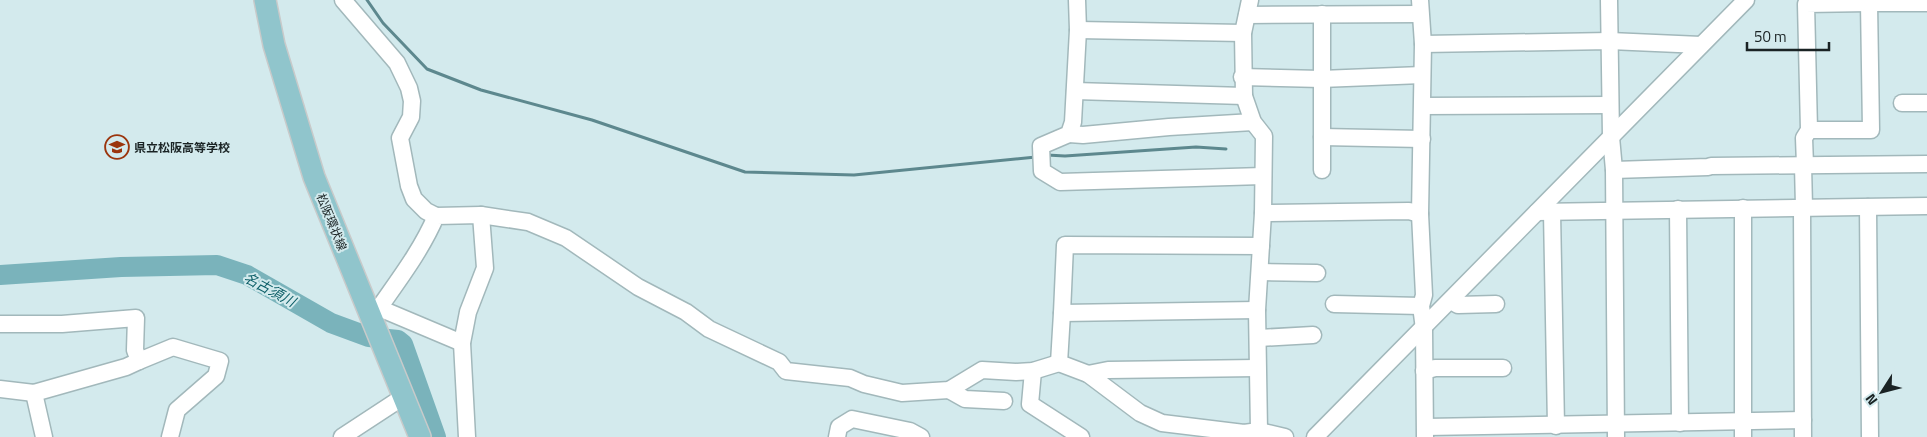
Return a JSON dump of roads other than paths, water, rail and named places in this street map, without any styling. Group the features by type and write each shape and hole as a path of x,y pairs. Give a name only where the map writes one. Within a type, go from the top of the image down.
{"main road":[{"name":"松阪環状線","path":"265,0 274,45 314,177 373,313 387,359 420,437"}],"street":[{"path":"343,0 397,63 409,88 412,101 411,117 400,138 409,186 414,199 426,211 436,216 481,216 528,222 566,238 638,287 686,312 709,329 779,362 786,370 850,378 864,384 902,393 949,390 982,370 1032,371 1060,363 1088,374 1140,413 1162,423 1244,433 1259,431 1285,437"},
{"path":"1069,134 1073,122 1075,91 1078,30 1077,0"},
{"path":"1609,0 1610,106 1614,170 1616,430"},
{"path":"1315,437 1410,339 1424,329 1545,212 1611,137 1746,0"},
{"path":"1809,130 1870,130 1869,3"},
{"path":"1803,437 1804,138 1809,130 1806,4 1927,3"},
{"path":"1259,431 1257,368 1259,338 1257,310 1263,213 1264,136 1253,122 1244,96 1242,78 1244,32 1249,8 1322,14 1420,7 1423,44 1423,106 1420,214 1424,295 1420,306 1424,329 1425,432 1556,426 1616,430 1680,423 1743,429 1803,420"},
{"path":"1322,14 1322,170"},
{"path":"1078,30 1244,32"},
{"path":"1423,44 1610,40 1701,45"},
{"path":"1242,78 1321,79 1422,75"},
{"path":"1075,91 1244,96"},
{"path":"1902,103 1927,103"},
{"path":"1423,106 1610,106"},
{"path":"1253,122 1083,135 1069,134 1040,146 1042,171 1060,182 1263,176"},
{"path":"1322,137 1422,139"},
{"path":"1614,170 1708,168 1711,166 1927,164"},
{"path":"1545,212 1927,206"},
{"path":"1868,207 1870,437"},
{"path":"1743,208 1743,429"},
{"path":"1678,209 1680,423"},
{"path":"1263,213 1409,211 1420,214"},
{"path":"1545,212 1556,426"},
{"path":"436,216 429,234 416,256 373,313 462,343"},
{"path":"467,437 462,343 468,312 485,268 481,216"},
{"path":"1060,363 1065,244 1261,246"},
{"path":"1260,272 1317,273"},
{"path":"1451,301 1458,305 1496,304"},
{"path":"1334,304 1420,306"},
{"path":"1062,313 1257,310"},
{"path":"0,324 62,324 136,318 135,350 139,361"},
{"path":"1259,338 1313,335"},
{"path":"0,389 34,392 126,367 173,347 220,361 216,376 177,410 170,437"},
{"path":"1088,374 1108,370 1257,368"},
{"path":"1424,371 1435,368 1503,368"},
{"path":"1032,371 1030,404 1081,437"},
{"path":"949,390 965,399 1004,401"},
{"path":"34,392 44,437"},
{"path":"342,437 403,397"},
{"path":"837,437 839,427 852,419 910,431 921,437"}],"waterway":[{"path":"367,0 383,23 427,69 481,90 592,120 745,172 854,175 1036,157"},
{"path":"1047,155 1065,156 1196,147 1226,149"},
{"name":"名古須川","path":"0,275 121,267 217,265 247,275 331,323 369,337 398,340 403,344 436,437"}],"place":[{"name":"県立松阪高等学校","path":"117,147"}]}
